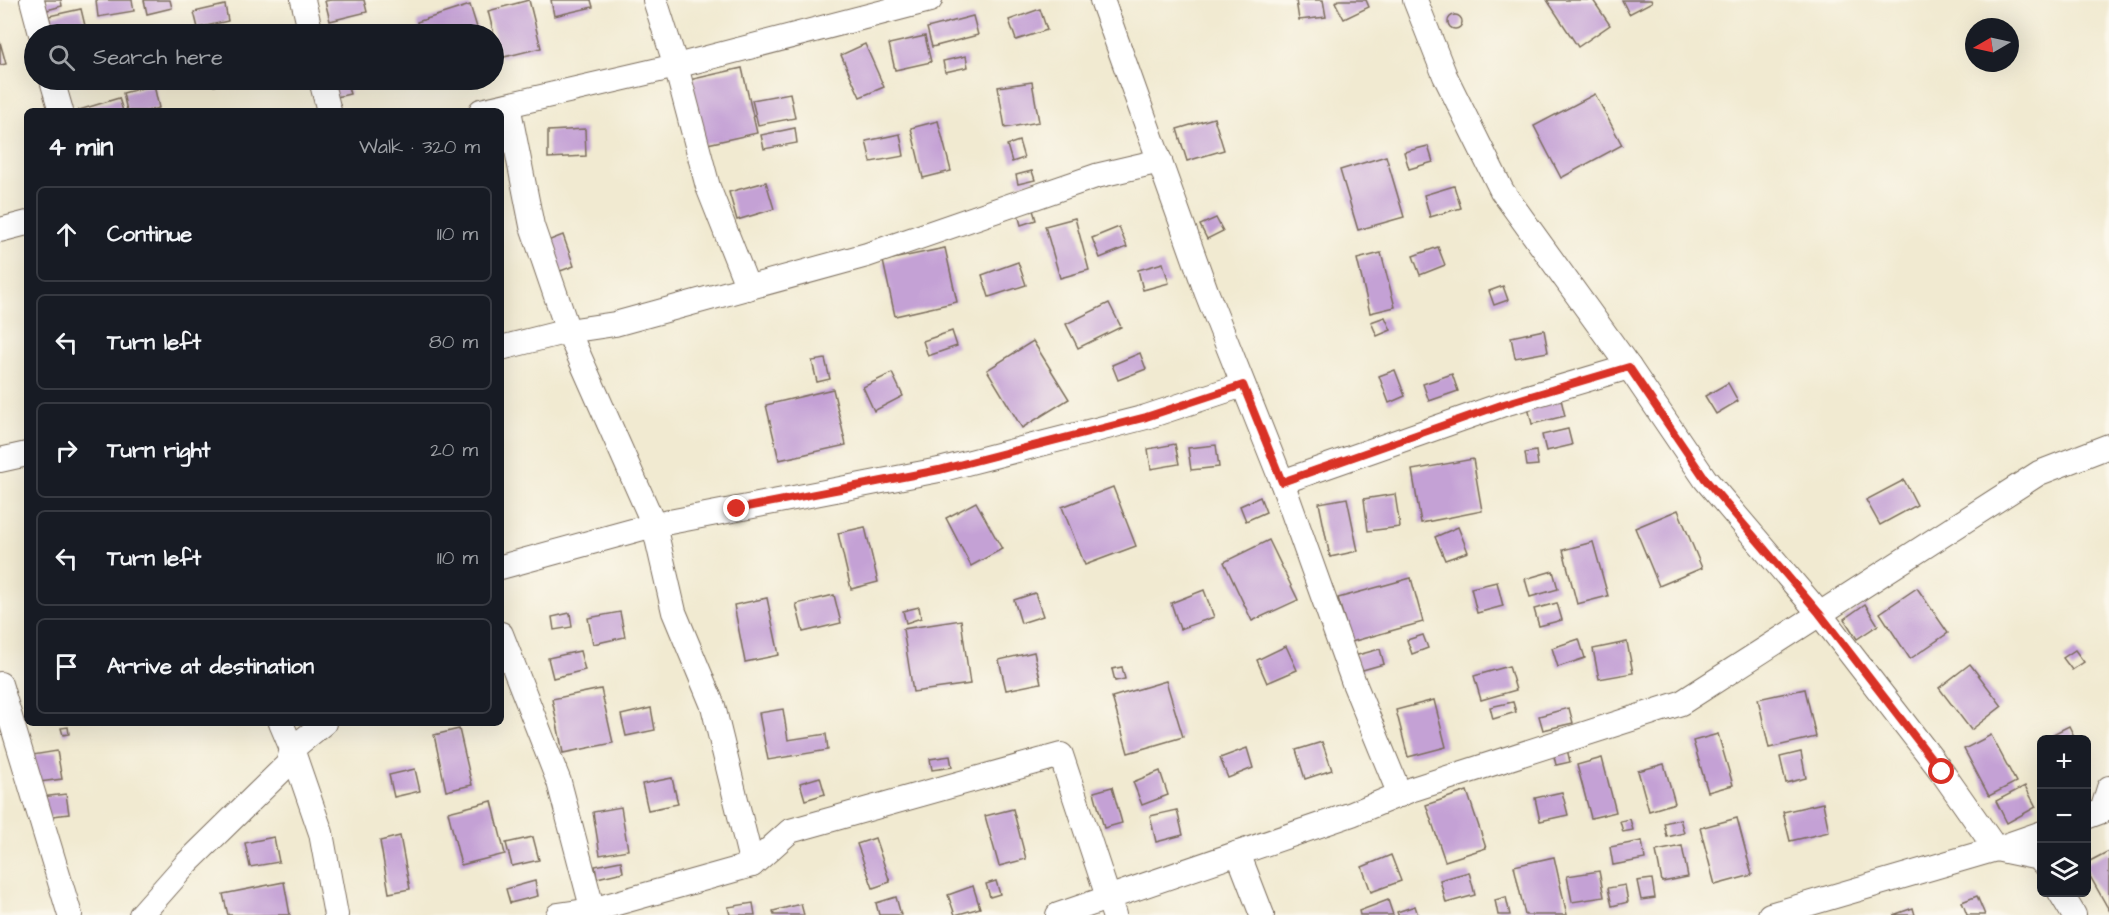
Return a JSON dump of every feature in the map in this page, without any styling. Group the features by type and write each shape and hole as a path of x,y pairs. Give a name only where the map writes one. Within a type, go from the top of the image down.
{"street":[{"path":"32,0 38,24"},
{"path":"303,0 308,24"},
{"path":"655,0 676,66 708,187 748,288"},
{"path":"494,108 676,66 930,0"},
{"path":"1102,0 1206,291 1282,482 1354,683 1400,795"},
{"path":"1415,0 1445,76 1502,191 1629,367 1705,479 1819,613 1942,772 1996,849 2037,858"},
{"path":"55,90 60,108"},
{"path":"324,90 328,108"},
{"path":"508,105 532,226 568,331 654,525 674,612 712,706 752,865"},
{"path":"504,347 568,331 615,324 867,255 1096,176 1160,161"},
{"path":"0,230 24,224"},
{"path":"1282,482 1504,404 1629,367"},
{"path":"504,566 654,525 939,470 1146,417 1243,385"},
{"path":"1058,915 1111,906 1238,853 1400,795 1681,703 2039,473 2109,446"},
{"path":"0,460 24,455"},
{"path":"504,642 559,782 593,912"},
{"path":"0,684 70,915"},
{"path":"282,726 321,833 336,915"},
{"path":"141,915 188,862 288,764 292,749 320,726"},
{"path":"558,915 593,912 752,865 790,831 1061,755 1111,906"},
{"path":"2091,815 2102,811 2109,788"},
{"path":"1770,915 1996,849 2037,835"},
{"path":"1238,853 1262,915"},
{"path":"2063,897 2074,915"}],"building":[{"path":"44,0 61,0 62,6 47,10"},
{"path":"96,0 132,0 134,11 98,17"},
{"path":"144,0 170,0 172,8 147,14"},
{"path":"364,0 367,12 330,21 325,1"},
{"path":"529,0 541,48 504,57 504,24 491,24 488,11"},
{"path":"551,0 591,0 593,7 554,16"},
{"path":"1296,0 1323,0 1326,17 1299,20"},
{"path":"1366,0 1369,7 1344,19 1335,2"},
{"path":"1547,0 1593,0 1610,25 1578,47"},
{"path":"1622,0 1651,0 1652,2 1629,14"},
{"path":"225,5 228,21 197,24 194,12"},
{"path":"470,5 476,24 418,24 417,22"},
{"path":"81,9 85,24 51,24 49,16"},
{"path":"1040,9 1047,30 1016,40 1009,20"},
{"path":"1455,15 1460,17 1462,22 1460,27 1455,29 1450,27 1448,22 1450,17"},
{"path":"973,16 978,35 932,47 927,28"},
{"path":"925,36 931,62 895,70 889,44"},
{"path":"0,42 6,64 0,65"},
{"path":"865,44 884,87 860,97 841,55"},
{"path":"966,56 968,67 945,72 943,61"},
{"path":"742,68 757,133 703,145 689,80"},
{"path":"1032,82 1039,122 1005,128 998,87"},
{"path":"135,90 155,90 159,108 126,108 123,93"},
{"path":"327,90 349,90 350,94 328,99"},
{"path":"790,93 795,118 758,125 752,100"},
{"path":"1595,94 1622,145 1561,178 1534,126"},
{"path":"119,98 122,108 86,108"},
{"path":"1214,118 1224,150 1187,161 1177,129"},
{"path":"938,121 951,171 923,178 911,128"},
{"path":"795,128 797,143 764,149 761,135"},
{"path":"585,129 586,156 548,158 548,131"},
{"path":"900,134 904,156 871,162 866,141"},
{"path":"1019,141 1024,158 1012,162 1007,145"},
{"path":"1428,146 1433,162 1409,169 1404,152"},
{"path":"1386,156 1404,217 1358,230 1340,170"},
{"path":"1032,171 1035,180 1018,184 1016,175"},
{"path":"766,182 774,209 737,220 729,192"},
{"path":"1454,186 1461,208 1430,217 1424,195"},
{"path":"1033,210 1036,220 1021,225 1018,214"},
{"path":"1075,218 1089,270 1060,278 1045,226"},
{"path":"1216,218 1223,231 1207,239 1200,225"},
{"path":"1119,227 1127,247 1100,258 1092,238"},
{"path":"563,235 574,266 552,274 540,244"},
{"path":"1438,247 1445,265 1420,275 1413,256"},
{"path":"945,248 957,302 895,316 883,261"},
{"path":"1381,253 1395,307 1370,313 1357,259"},
{"path":"1018,262 1026,285 989,297 982,275"},
{"path":"1163,263 1169,283 1143,290 1138,270"},
{"path":"1503,286 1508,300 1494,305 1489,291"},
{"path":"1109,303 1121,327 1078,348 1066,324"},
{"path":"1385,317 1391,330 1377,336 1371,322"},
{"path":"1544,330 1548,352 1515,358 1511,337"},
{"path":"952,331 957,346 928,356 923,341"},
{"path":"1033,341 1069,399 1022,428 987,370"},
{"path":"1140,353 1146,369 1118,380 1112,365"},
{"path":"825,359 830,379 817,382 812,361"},
{"path":"1395,370 1405,396 1389,403 1379,376"},
{"path":"892,373 903,396 874,411 863,387"},
{"path":"1452,374 1458,391 1429,401 1423,384"},
{"path":"1728,383 1738,401 1716,414 1705,396"},
{"path":"833,389 846,445 779,460 766,405"},
{"path":"1560,395 1565,416 1532,424 1527,403"},
{"path":"1568,429 1572,445 1546,451 1542,435"},
{"path":"1175,444 1179,464 1151,469 1148,449"},
{"path":"1216,445 1219,467 1191,470 1188,448"},
{"path":"1536,451 1538,465 1527,466 1525,453"},
{"path":"1473,459 1482,511 1421,523 1412,470"},
{"path":"1904,480 1917,505 1880,525 1866,500"},
{"path":"1113,487 1136,546 1085,565 1062,507"},
{"path":"1395,494 1400,527 1368,531 1364,499"},
{"path":"1260,497 1266,512 1246,521 1240,506"},
{"path":"1347,498 1358,551 1330,557 1319,503"},
{"path":"976,502 1002,549 971,566 946,518"},
{"path":"1678,510 1702,568 1659,586 1635,528"},
{"path":"865,527 878,582 851,589 838,533"},
{"path":"1458,527 1468,552 1445,560 1435,537"},
{"path":"1269,540 1298,600 1252,621 1224,562"},
{"path":"1593,542 1608,596 1577,604 1563,550"},
{"path":"1553,571 1558,589 1530,597 1525,579"},
{"path":"1411,578 1423,622 1351,642 1338,598"},
{"path":"1497,582 1503,606 1477,613 1471,588"},
{"path":"1917,588 1948,633 1910,659 1880,613"},
{"path":"1204,590 1214,617 1180,629 1171,603"},
{"path":"1035,593 1043,616 1021,623 1014,600"},
{"path":"834,595 841,623 803,632 796,604"},
{"path":"767,598 779,655 745,662 734,605"},
{"path":"1557,603 1562,620 1539,626 1534,609"},
{"path":"1865,604 1878,625 1857,639 1844,619"},
{"path":"919,607 921,618 906,623 903,611"},
{"path":"620,612 625,637 593,644 588,618"},
{"path":"570,613 572,627 554,630 552,617"},
{"path":"961,620 970,684 913,692 903,629"},
{"path":"1423,635 1428,648 1412,654 1407,640"},
{"path":"1579,639 1585,658 1558,667 1552,648"},
{"path":"1627,642 1633,673 1599,679 1593,649"},
{"path":"1286,646 1297,670 1267,683 1257,660"},
{"path":"1380,649 1384,664 1359,671 1354,656"},
{"path":"2075,650 2084,662 2072,670 2063,658"},
{"path":"580,651 585,670 553,678 548,658"},
{"path":"1034,652 1041,683 1006,690 999,660"},
{"path":"1970,664 2002,706 1971,730 1939,688"},
{"path":"1509,666 1516,690 1481,700 1474,676"},
{"path":"1122,667 1125,679 1115,681 1112,669"},
{"path":"1166,681 1183,737 1128,753 1112,697"},
{"path":"601,689 613,743 563,753 552,699"},
{"path":"1805,689 1816,737 1769,748 1758,699"},
{"path":"1434,700 1446,747 1408,757 1396,710"},
{"path":"1513,702 1516,712 1493,719 1490,707"},
{"path":"651,708 655,730 626,736 621,715"},
{"path":"1569,708 1573,723 1543,730 1539,716"},
{"path":"783,709 788,740 826,734 828,750 768,760 759,713"},
{"path":"2069,726 2074,735 2054,735"},
{"path":"68,727 69,734 63,735 61,728"},
{"path":"459,729 472,785 446,791 434,735"},
{"path":"1718,734 1733,785 1708,792 1693,741"},
{"path":"1991,735 2016,782 1989,796 1964,749"},
{"path":"1322,742 1332,770 1305,779 1296,750"},
{"path":"1247,748 1253,768 1228,778 1220,758"},
{"path":"1567,749 1570,762 1556,765 1553,752"},
{"path":"57,751 62,779 24,784 20,757"},
{"path":"1801,752 1806,778 1786,783 1780,757"},
{"path":"950,756 952,767 932,770 930,759"},
{"path":"1602,758 1616,812 1591,818 1577,765"},
{"path":"1664,764 1675,803 1649,811 1638,771"},
{"path":"415,769 420,791 394,797 389,775"},
{"path":"1160,771 1168,795 1142,805 1133,782"},
{"path":"820,777 825,794 805,800 800,783"},
{"path":"672,778 678,804 648,810 642,784"},
{"path":"2025,786 2036,807 2007,823 1996,801"},
{"path":"1112,787 1122,823 1104,828 1094,792"},
{"path":"1467,791 1486,848 1445,861 1426,805"},
{"path":"1562,792 1568,815 1540,821 1535,798"},
{"path":"66,794 69,814 36,818 33,798"},
{"path":"492,801 505,854 461,865 448,812"},
{"path":"1823,803 1829,832 1790,841 1783,812"},
{"path":"621,807 628,850 600,855 593,812"},
{"path":"1013,809 1026,859 999,866 985,816"},
{"path":"1177,810 1183,835 1156,842 1150,816"},
{"path":"1737,818 1752,875 1715,885 1700,828"},
{"path":"1630,819 1633,830 1623,832 1620,821"},
{"path":"1680,819 1684,833 1667,837 1664,823"},
{"path":"400,836 410,889 389,893 380,841"},
{"path":"274,837 279,862 250,867 245,843"},
{"path":"533,837 539,860 512,866 506,843"},
{"path":"875,838 890,882 873,888 857,844"},
{"path":"1642,841 1645,859 1613,865 1610,847"},
{"path":"1682,846 1688,877 1662,882 1656,851"},
{"path":"2109,851 2109,910 2091,878 2091,860"},
{"path":"1391,855 1401,881 1371,892 1362,867"},
{"path":"1554,857 1567,915 1525,915 1514,866"},
{"path":"621,861 623,872 597,878 595,866"},
{"path":"1599,871 1604,897 1572,902 1567,876"},
{"path":"1469,872 1475,895 1446,903 1440,880"},
{"path":"1652,879 1655,898 1641,900 1637,881"},
{"path":"535,881 538,896 510,903 506,889"},
{"path":"996,881 1000,894 990,897 986,884"},
{"path":"284,882 290,915 228,915 223,894"},
{"path":"1625,885 1628,902 1612,906 1608,888"},
{"path":"973,886 980,908 955,915 948,895"},
{"path":"1977,896 1985,915 1967,915 1962,902"},
{"path":"896,897 901,915 879,915 876,903"},
{"path":"1506,897 1510,915 1498,915 1495,900"},
{"path":"1388,900 1393,915 1360,915 1359,911"},
{"path":"753,903 755,915 730,915 728,907"},
{"path":"801,904 804,915 774,915 773,911"},
{"path":"1415,906 1418,915 1398,915 1397,912"},
{"path":"1913,908 1915,915 1893,915"}],"route":[{"path":"737,509 939,470 1146,417 1243,385 1282,482 1504,404 1629,367 1705,479 1819,613 1942,772"}]}
